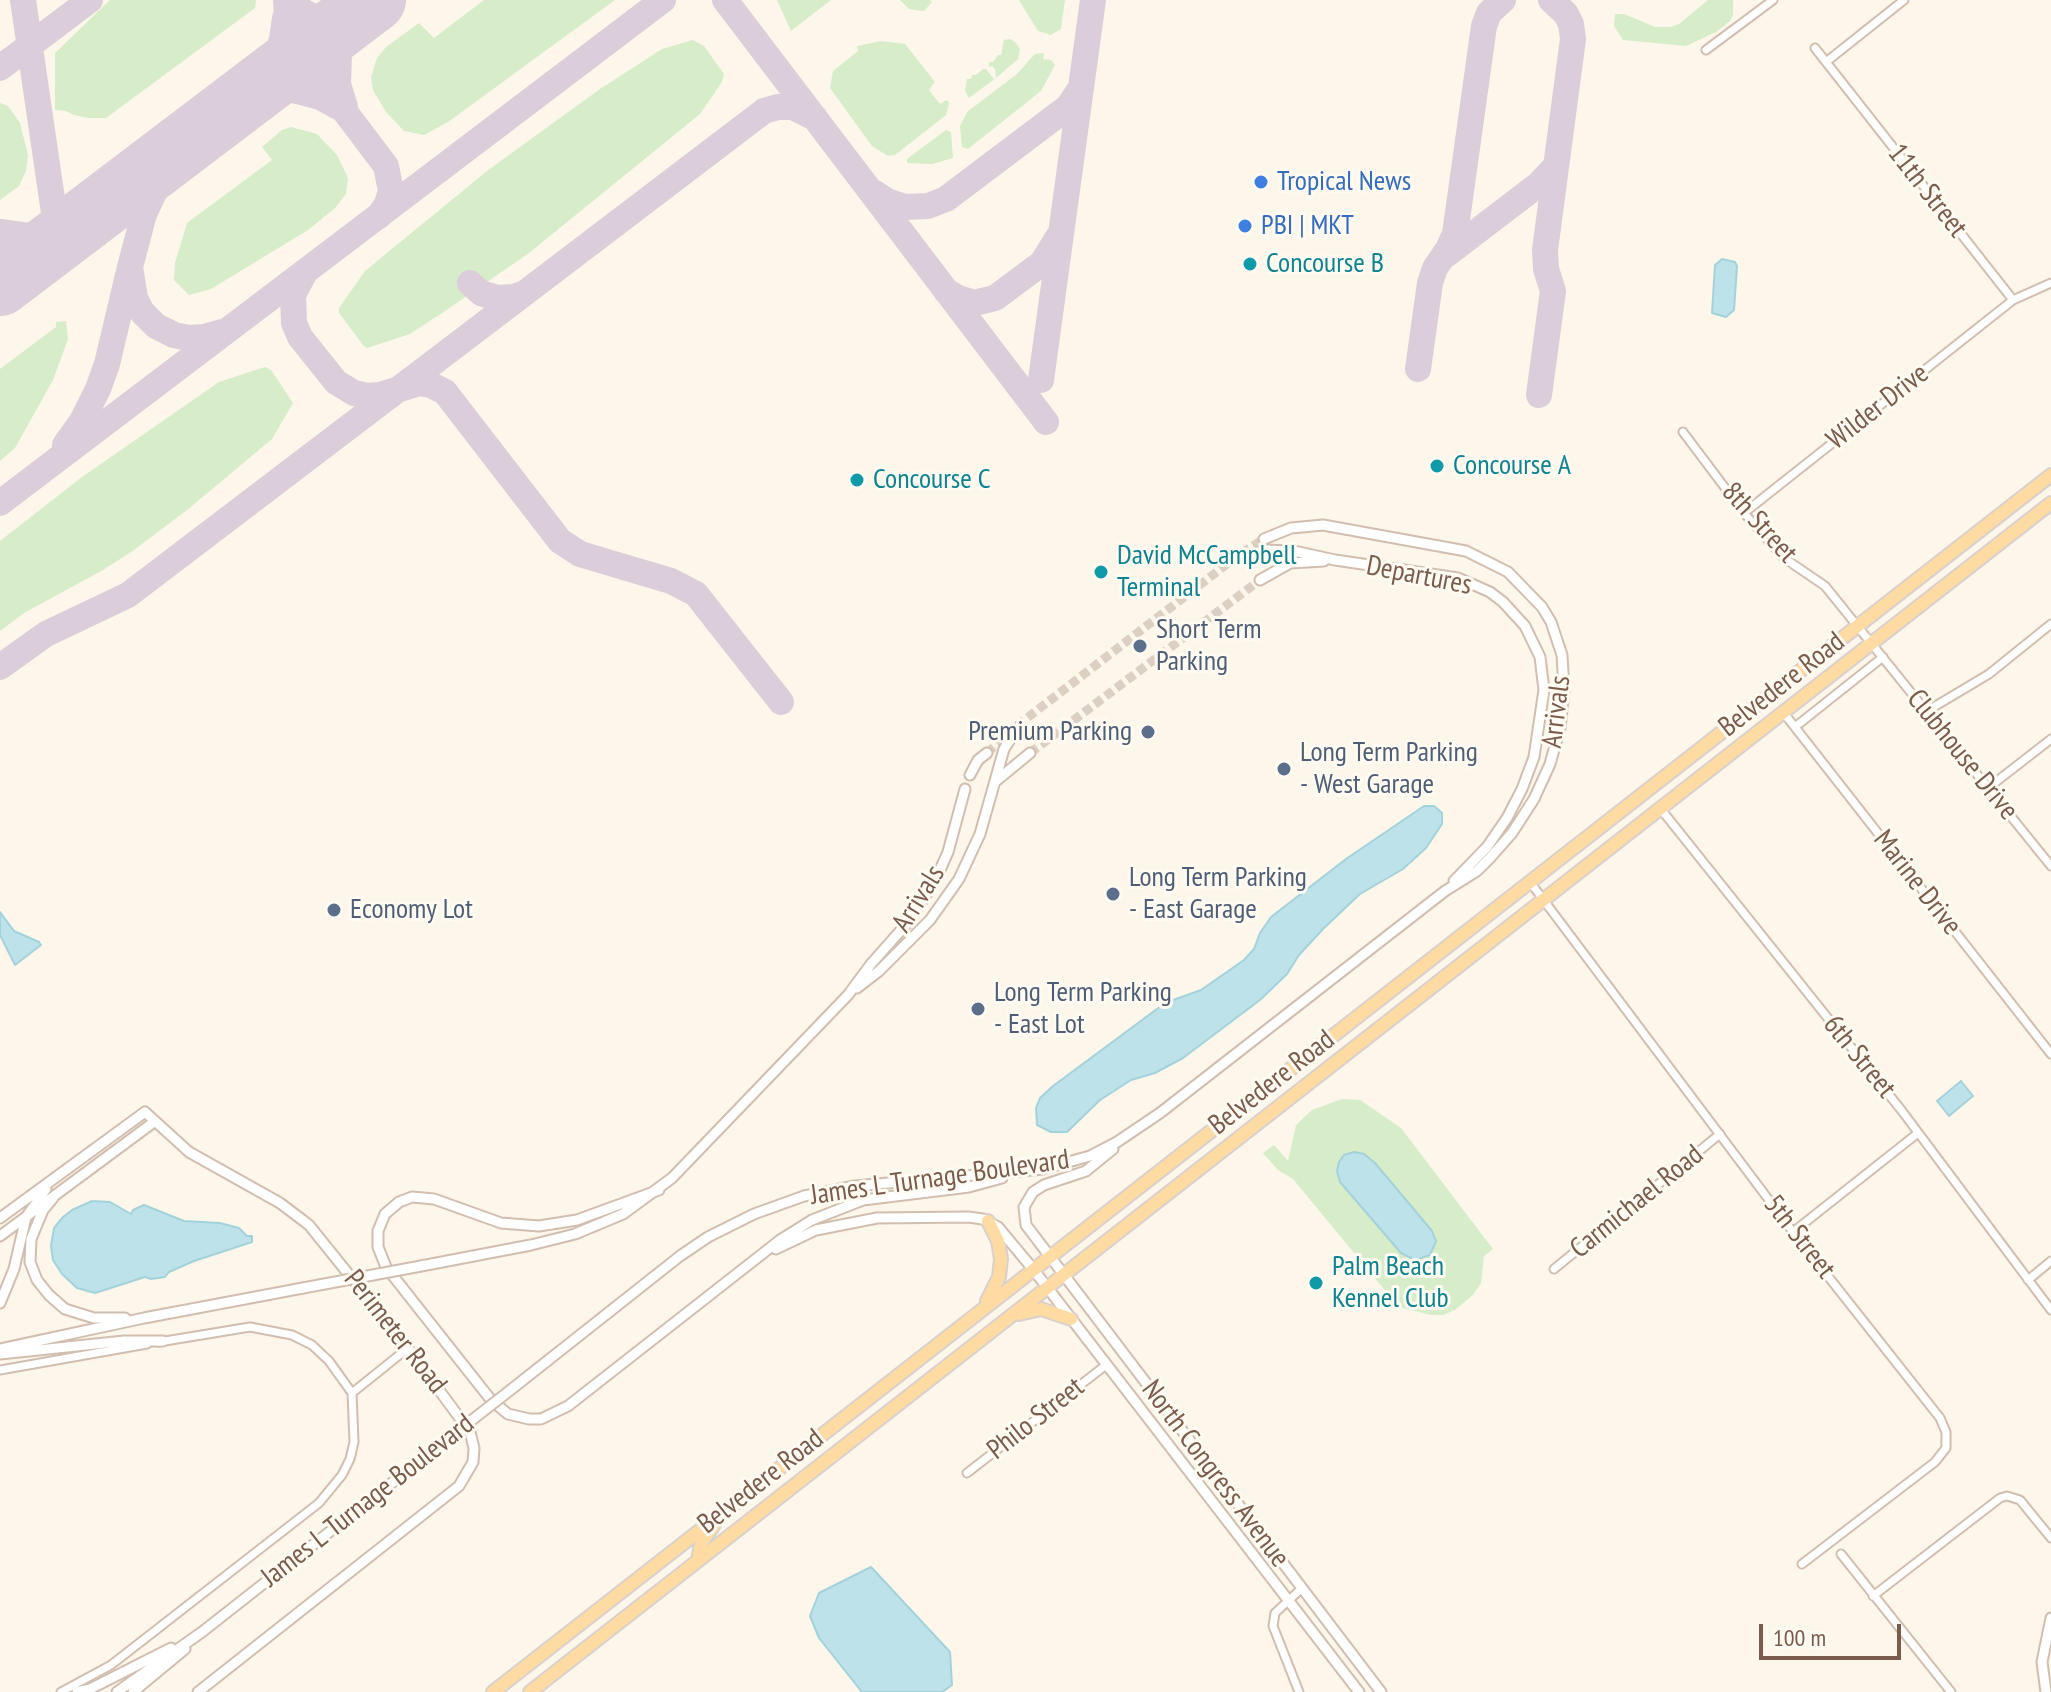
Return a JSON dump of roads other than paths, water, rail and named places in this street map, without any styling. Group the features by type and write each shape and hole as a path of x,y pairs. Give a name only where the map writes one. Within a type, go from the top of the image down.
{"main road":[{"name":"Belvedere Road","path":"493,1692 2051,475"},
{"name":"Belvedere Road","path":"530,1692 2051,503"},
{"path":"983,1308 993,1290 1001,1264 998,1241 988,1221"},
{"path":"1001,1322 1037,1309 1053,1311 1071,1319"},
{"path":"698,1560 701,1544 724,1511"}],"street":[{"path":"1706,50 1773,0"},
{"path":"1826,62 1904,0"},
{"name":"11th Street","path":"1815,48 2013,300"},
{"path":"2013,300 2051,283"},
{"name":"Wilder Drive","path":"1744,513 2013,300"},
{"name":"8th Street","path":"1683,432 1744,513 1784,558 1825,586 1872,643"},
{"name":"Arrivals","path":"1264,539 1291,528 1323,525 1466,551 1493,563 1521,582 1551,622 1562,655 1564,691 1560,728 1550,764 1529,807 1500,847 1477,871 1445,891"},
{"name":"Departures","path":"1243,557 1257,551 1282,550 1458,578 1490,592 1509,607 1525,626 1540,657 1544,690 1534,757 1498,832 1445,891"},
{"name":"Departures","path":"1260,580 1290,563 1335,560"},
{"path":"1927,711 1989,674 2051,624"},
{"name":"Clubhouse Drive","path":"1872,643 2051,866"},
{"path":"1795,727 1883,657"},
{"name":"Marine Drive","path":"1783,712 2051,1054"},
{"path":"0,1351 144,1318 575,1234 623,1214 659,1190 709,1143 848,995 879,971 941,906 968,862 984,821 1004,749 1015,732"},
{"path":"1988,788 2051,739"},
{"path":"970,775 978,760 987,753"},
{"path":"995,784 1030,753"},
{"name":"Arrivals","path":"848,995 910,920 936,879 948,852 965,789"},
{"name":"6th Street","path":"1660,808 1918,1133 2051,1310"},
{"name":"5th Street","path":"1530,882 1793,1232 1940,1418 1946,1432 1942,1455 1935,1462 1802,1564"},
{"name":"James L Turnage Boulevard","path":"117,1692 202,1632 672,1262 708,1237 754,1214 804,1196 855,1186 1017,1174 1074,1161 1131,1134 1445,891"},
{"name":"Perimeter Road","path":"0,1218 145,1112 189,1152 303,1219 321,1237 470,1432 474,1455 467,1475 449,1495 198,1692"},
{"path":"0,1236 154,1122"},
{"path":"1793,1232 1918,1133"},
{"name":"North Congress Avenue","path":"1131,1134 1086,1171 1044,1185 1025,1201 1023,1213 1026,1225 1381,1692"},
{"name":"Carmichael Road","path":"1554,1269 1720,1134"},
{"path":"659,1190 577,1220 539,1226 501,1223 429,1198 412,1197 394,1205 385,1214 378,1231 378,1247 386,1267 491,1400 508,1414 534,1419 554,1414 568,1406 795,1229 842,1207 890,1195 969,1187 1017,1174"},
{"path":"0,1303 14,1269 26,1217 34,1203 60,1175"},
{"path":"53,1198 36,1222 31,1239 30,1262 42,1288 57,1303 76,1313 94,1318 144,1318"},
{"path":"755,1260 806,1234 850,1222 929,1215 988,1221"},
{"name":"North Congress Avenue","path":"988,1221 1004,1233 1033,1269 1359,1692"},
{"path":"2028,1280 2051,1261"},
{"path":"0,1370 250,1327 292,1335 312,1345 329,1361 352,1393 354,1442 346,1467 332,1490 111,1665 61,1692"},
{"path":"0,1351 163,1341"},
{"path":"352,1393 408,1348"},
{"name":"Philo Street","path":"967,1473 1106,1365"},
{"path":"1873,1596 2000,1498 2020,1500 2051,1538"},
{"path":"1841,1554 1951,1692"},
{"path":"1299,1692 1273,1626 1275,1613 1301,1589"},
{"path":"2046,1692 2042,1662 2051,1618"},
{"path":"77,1692 90,1689 202,1632"},
{"name":"James L Turnage Boulevard","path":"133,1692 175,1659 202,1632"}],"water":[{"path":"1722,259 1735,262 1737,266 1734,310 1726,317 1712,313 1715,265"},
{"path":"1424,806 1434,806 1442,813 1442,824 1426,848 1403,869 1360,894 1323,929 1299,955 1287,974 1260,1000 1183,1058 1155,1073 1131,1080 1100,1100 1067,1132 1051,1132 1037,1125 1036,1108 1040,1098 1053,1086 1165,1003 1201,990 1244,960 1254,949 1271,917 1346,859"},
{"path":"0,912 14,931 41,945 15,965 0,935"},
{"path":"1961,1081 1973,1096 1949,1116 1937,1101"},
{"path":"1354,1152 1364,1154 1375,1163 1432,1231 1436,1241 1430,1255 1415,1260 1401,1253 1340,1182 1337,1171 1339,1162 1344,1155"},
{"path":"92,1201 110,1202 131,1214 144,1205 184,1221 220,1223 239,1228 247,1236 252,1236 252,1242 194,1261 169,1272 165,1277 145,1277 95,1293 77,1288 62,1274 53,1260 51,1246 54,1228 63,1217"},
{"path":"871,1567 950,1652 952,1685 942,1692 862,1692 819,1638 810,1616 819,1593"}],"tunnel":[{"path":"987,753 1018,725 1240,554 1264,539"},
{"path":"1030,753 1260,580"}],"place":[{"name":"Tropical News","path":"1261,182"},
{"name":"PBI | MKT","path":"1245,226"},
{"name":"Concourse B","path":"1250,264"},
{"name":"Concourse A","path":"1437,466"},
{"name":"Concourse C","path":"857,480"},
{"name":"David McCampbell Terminal","path":"1101,572"},
{"name":"Short Term Parking","path":"1140,646"},
{"name":"Premium Parking","path":"1148,732"},
{"name":"Long Term Parking - West Garage","path":"1284,769"},
{"name":"Long Term Parking - East Garage","path":"1113,894"},
{"name":"Economy Lot","path":"334,910"},
{"name":"Long Term Parking - East Lot","path":"978,1009"},
{"name":"Palm Beach Kennel Club","path":"1316,1283"}]}
